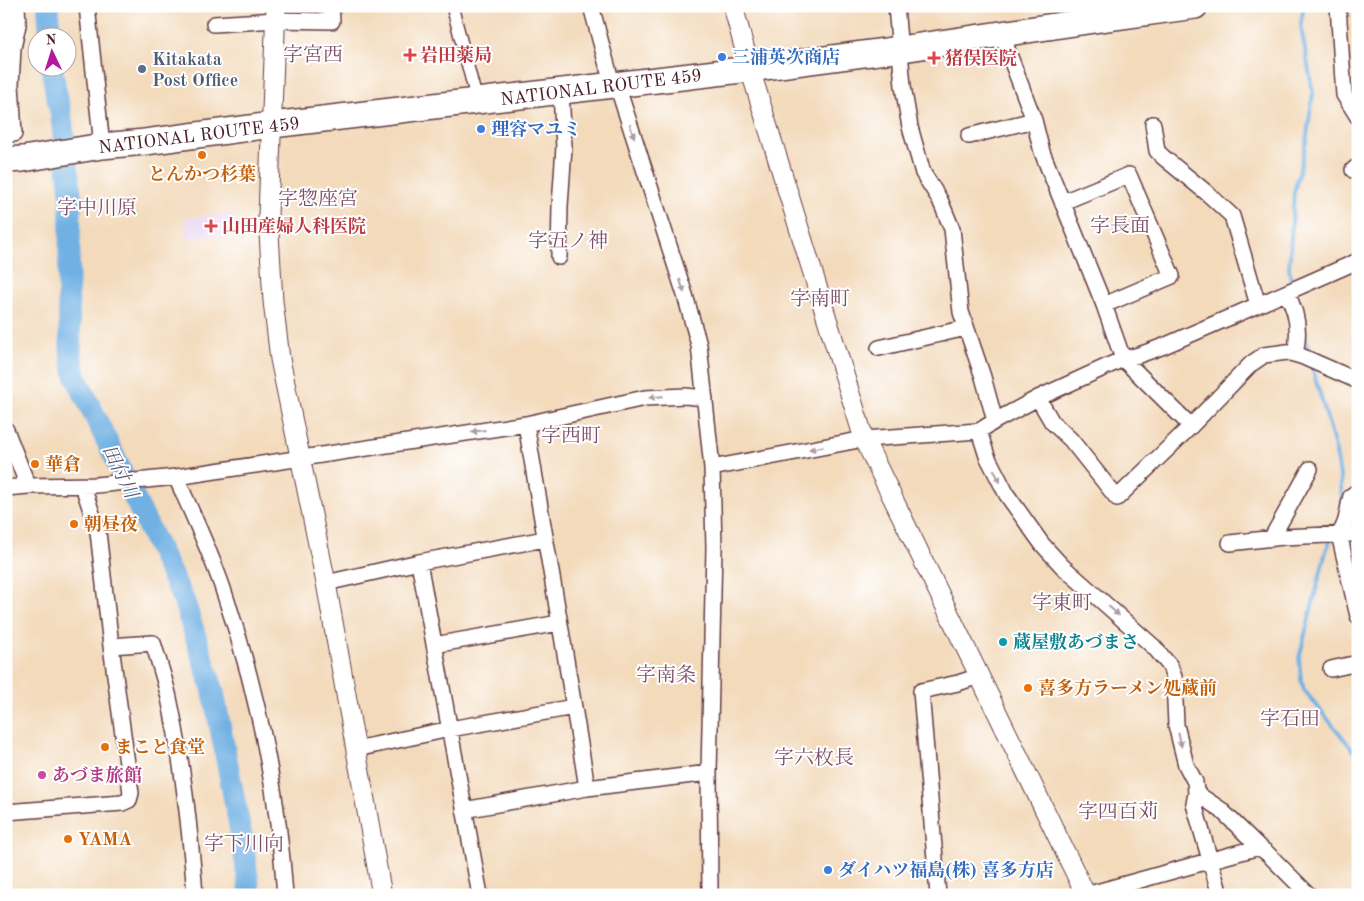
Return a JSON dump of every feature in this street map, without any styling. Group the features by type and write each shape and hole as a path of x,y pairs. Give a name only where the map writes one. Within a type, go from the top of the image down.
{"highway":[{"name":"NATIONAL ROUTE 459","path":"15,160 272,125 750,69 1195,6"}],"street":[{"path":"14,134 11,84 13,48 18,25 17,6"},
{"path":"214,24 276,13 332,21 331,6"},
{"path":"452,6 476,98"},
{"path":"591,6 611,80 617,85 699,345 712,468 714,548 709,773 710,895"},
{"path":"733,6 750,69 864,439 1086,895 1259,847"},
{"path":"896,6 903,86 910,127 924,173 940,200 952,229 961,312 995,421"},
{"path":"1338,6 1344,95 1358,117"},
{"path":"91,9 95,148"},
{"path":"276,13 268,216 273,301 280,359 326,583 382,895"},
{"path":"1004,33 1007,49 1034,120 1042,152 1104,305 1123,359 1191,426"},
{"path":"559,257 564,147 561,92"},
{"path":"969,136 1034,120"},
{"path":"1153,124 1157,151 1163,158 1232,216 1258,305"},
{"path":"1062,202 1129,175 1172,276 1104,305"},
{"path":"712,468 864,439 979,431 1038,398 1123,359 1164,346 1358,261"},
{"path":"1292,290 1290,300 1298,322 1298,342 1295,354"},
{"path":"879,348 966,328"},
{"path":"1038,398 1052,422 1071,440 1117,498 1258,358 1270,353 1287,352 1358,381"},
{"path":"6,488 90,486 176,477 526,424 645,398 685,396 705,398"},
{"path":"526,424 588,788"},
{"path":"6,430 28,486"},
{"path":"979,431 988,456 1007,495 1042,544 1062,566 1154,647 1170,666 1174,677 1176,725 1186,765 1195,782 1194,804 1220,895"},
{"path":"1271,539 1310,468"},
{"path":"176,477 221,585 251,685 275,796 285,895"},
{"path":"6,812 122,804 129,800 131,793 98,532 90,486"},
{"path":"1339,534 1344,528 1350,496 1358,491"},
{"path":"1230,543 1358,532"},
{"path":"1339,534 1357,607"},
{"path":"326,583 419,562 545,539"},
{"path":"419,562 480,895"},
{"path":"434,645 559,623"},
{"path":"111,646 154,643 169,698 180,761 189,820 195,895"},
{"path":"1331,669 1358,663"},
{"path":"938,895 921,691 958,683 979,676"},
{"path":"356,749 450,728 574,707"},
{"path":"464,810 588,788 709,773"},
{"path":"1196,793 1220,809 1309,895"}],"shaded area":[{"name":"山田産婦人科医院","path":"234,213 236,234 187,239 185,218"}],"waterway":[{"name":"田付川","path":"48,6 49,28"},
{"path":"1292,285 1289,269 1294,193 1306,143 1313,93 1302,33 1301,22 1304,6"},
{"name":"田付川","path":"54,78 61,114 71,196 68,296 71,356 76,377 184,601 213,690 243,844 250,895"},
{"path":"1304,327 1309,355"},
{"path":"1312,367 1336,452 1342,503"},
{"path":"1331,538 1299,658 1301,679 1304,690 1358,756"}],"place":[{"name":"岩田薬局","path":"410,55"},
{"name":"三浦英次商店","path":"722,57"},
{"name":"猪俣医院","path":"934,58"},
{"name":"Kitakata Post Office","path":"142,69"},
{"name":"理容マユミ","path":"481,129"},
{"name":"とんかつ杉葉","path":"202,155"},
{"name":"山田産婦人科医院","path":"211,226"},
{"name":"華倉","path":"35,464"},
{"name":"朝昼夜","path":"74,524"},
{"name":"蔵屋敷あづまさ","path":"1003,642"},
{"name":"喜多方ラーメン処蔵前","path":"1028,688"},
{"name":"まこと食堂","path":"105,747"},
{"name":"あづま旅館","path":"42,775"},
{"name":"YAMA","path":"68,839"},
{"name":"ダイハツ福島(株) 喜多方店","path":"828,870"}],"district":[{"name":"字宮西","path":"313,54"},
{"name":"字惣座宮","path":"318,198"},
{"name":"字中川原","path":"97,207"},
{"name":"字長面","path":"1120,225"},
{"name":"字五ノ神","path":"568,240"},
{"name":"字南町","path":"820,298"},
{"name":"字西町","path":"571,435"},
{"name":"字東町","path":"1062,602"},
{"name":"字南条","path":"666,674"},
{"name":"字石田","path":"1290,718"},
{"name":"字六枚長","path":"814,757"},
{"name":"字四百苅","path":"1118,811"},
{"name":"字下川向","path":"244,843"}]}
